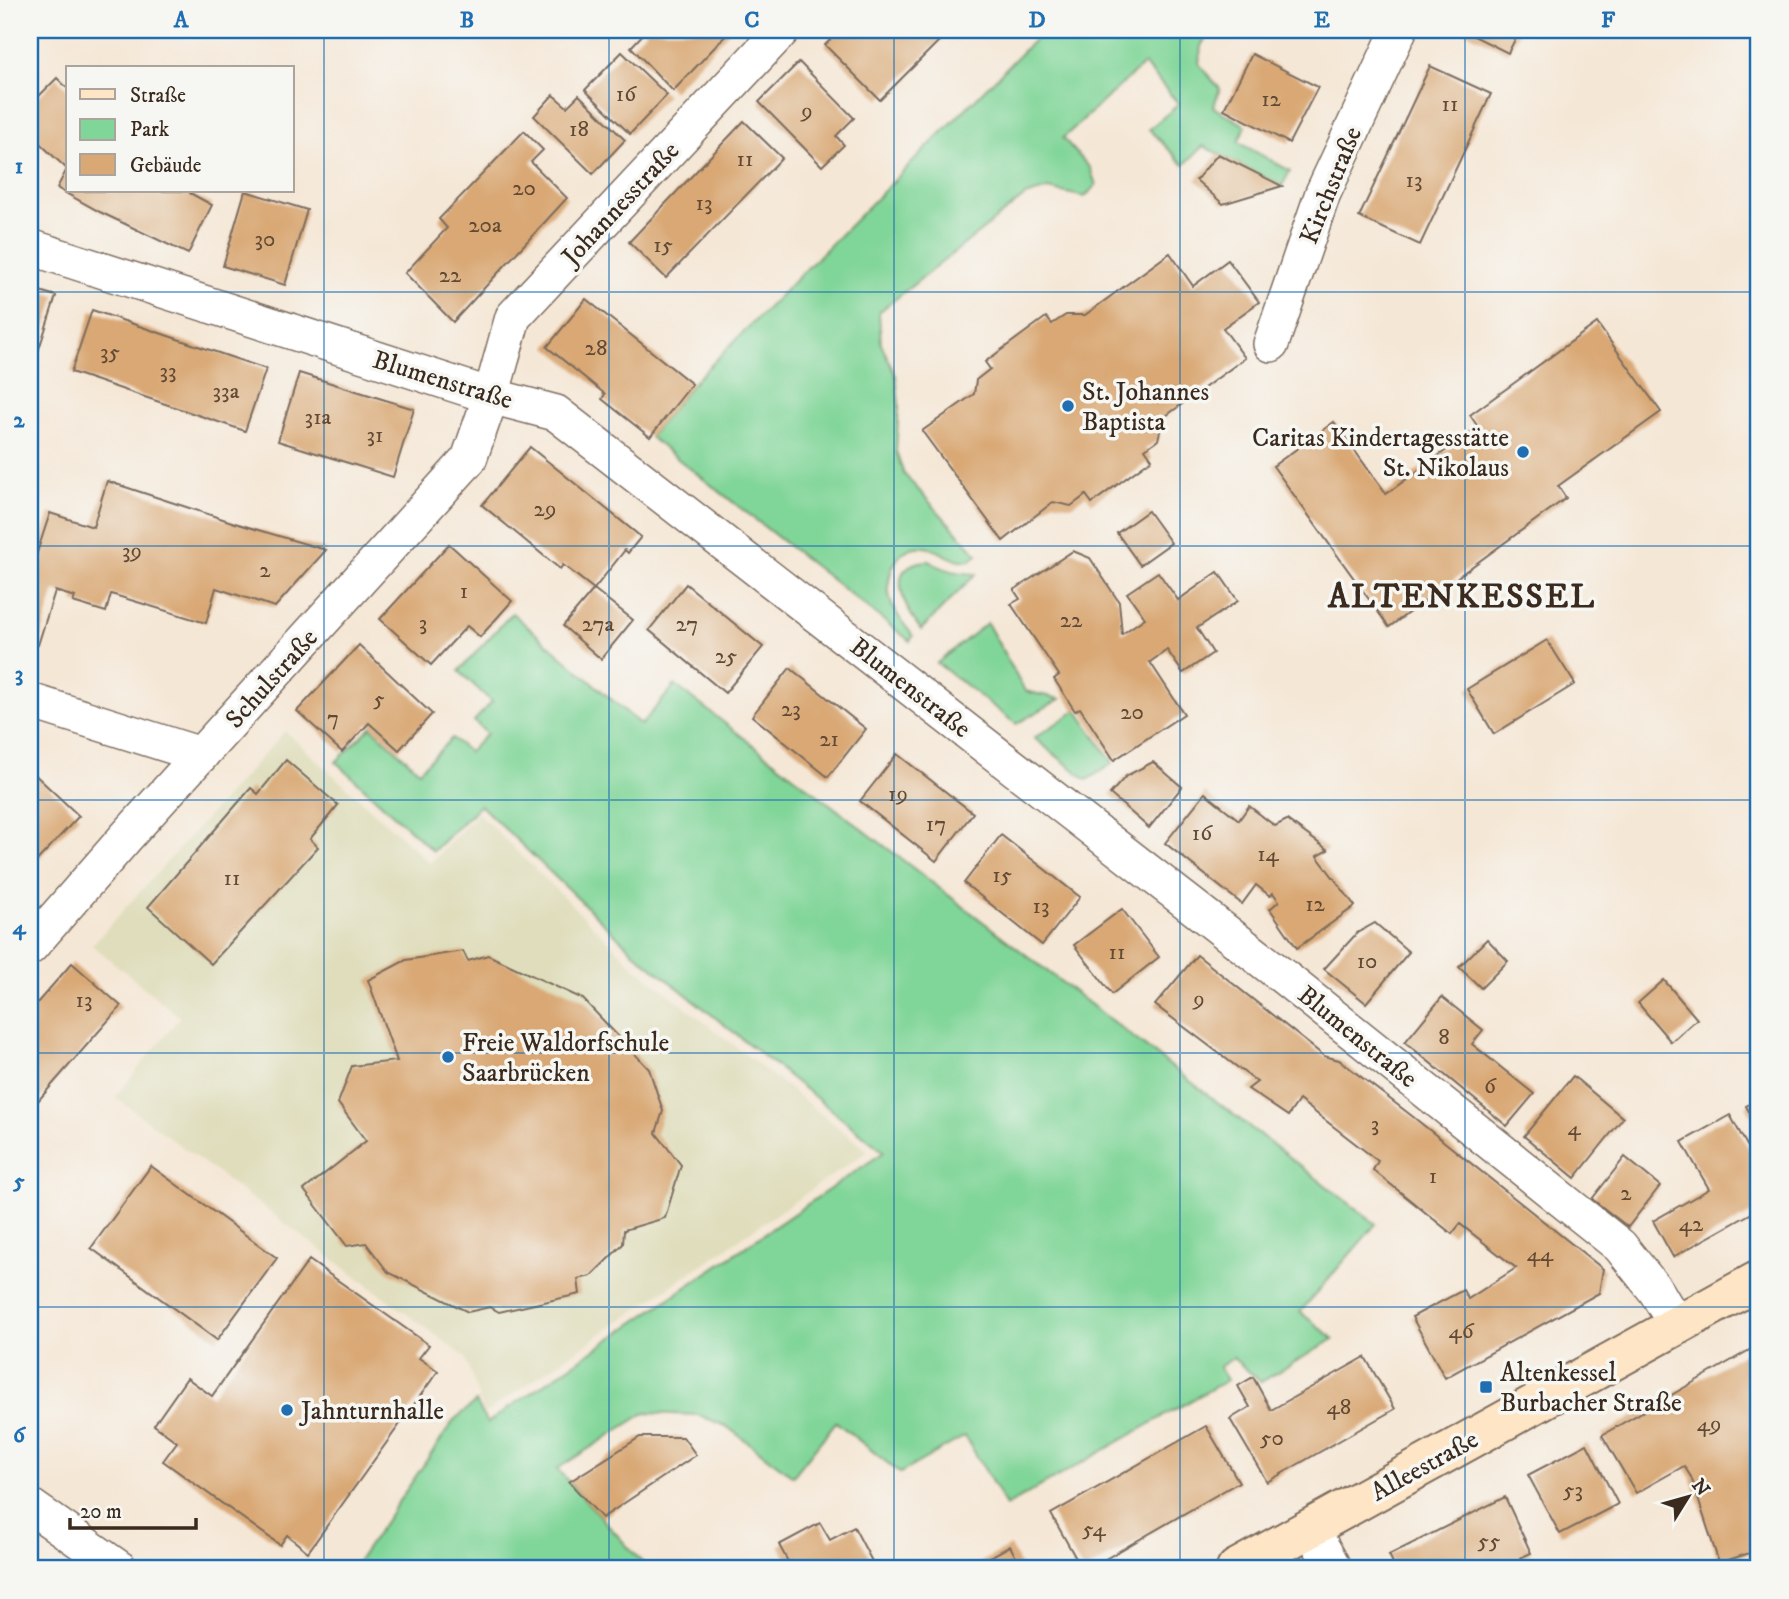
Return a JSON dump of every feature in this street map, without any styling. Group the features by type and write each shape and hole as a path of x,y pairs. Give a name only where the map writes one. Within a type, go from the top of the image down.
{"street":[{"name":"Johannesstraße","path":"491,396 513,317 782,30"},
{"name":"Kirchstraße","path":"1270,344 1324,193 1399,30"},
{"name":"Blumenstraße","path":"30,247 491,396 556,413 1275,970 1620,1246 1657,1291 1677,1326"},
{"name":"Schulstraße","path":"30,947 126,837 469,459 491,396"},
{"path":"30,701 201,755"},
{"name":"Alleestraße","path":"1236,1569 1759,1280"},
{"path":"30,1506 120,1569"},
{"path":"1310,1527 1334,1569"}],"shaded area":[{"name":"Freie Waldorfschule Saarbrücken","path":"285,731 430,863 478,813 636,968 868,1151 484,1414 465,1357 115,1097 180,1017 92,945"}],"green space":[{"path":"1044,30 1210,30 1201,46 1199,64 1220,89 1213,107 1246,126 1238,142 1290,171 1282,186 1203,146 1184,165 1149,129 1179,104 1144,64 1063,138 1090,168 1096,185 1085,197 1048,189 1025,196 879,312 881,344 896,376 899,405 896,451 904,474 977,554 971,560 957,560 936,550 915,547 900,556 891,572 890,599 913,636 910,641 650,437 692,384"},
{"path":"929,561 952,571 976,574 921,630 904,599 901,578 905,570 914,564"},
{"path":"512,613 641,725 675,685 1376,1224 1300,1312 1334,1339 1261,1382 1233,1358 1219,1367 1227,1380 1006,1506 965,1436 900,1473 836,1422 793,1476 726,1426 698,1415 645,1413 557,1469 648,1569 364,1569 356,1564 455,1419 476,1402 487,1423 884,1152 638,956 480,805 433,851 336,762 371,727 419,771 452,738 469,752 487,734 474,721 492,702 459,671"},
{"path":"987,623 1025,691 1060,699 1016,724 937,663"},
{"path":"1077,710 1113,763 1087,780 1034,738"}],"building":[{"path":"647,30 731,30 673,91 631,47"},
{"path":"840,30 950,30 880,100 825,45"},
{"path":"1462,30 1520,30 1508,53"},
{"path":"622,52 667,95 630,134 585,90"},
{"path":"1252,54 1318,87 1289,143 1224,109"},
{"path":"799,62 854,118 836,136 844,145 822,166 759,102"},
{"path":"1430,66 1491,94 1420,245 1359,217"},
{"path":"57,78 66,87 66,168 30,134 30,105"},
{"path":"553,95 567,107 579,95 625,140 593,174 534,116"},
{"path":"744,121 782,158 666,278 629,242"},
{"path":"524,131 543,150 531,162 567,198 453,322 405,273 447,228 439,219"},
{"path":"1218,154 1282,186 1223,204 1196,180"},
{"path":"66,171 66,192 190,192 212,205 188,254 57,188"},
{"path":"245,192 307,210 285,285 223,266"},
{"name":"St. Johannes Baptista","path":"1170,253 1193,286 1228,260 1259,302 1223,328 1245,358 1163,418 1158,440 1145,449 1152,459 1092,503 1086,495 1071,506 1053,502 1003,541 922,431 974,394 976,380 990,369 985,362 1046,317 1052,324 1066,315 1085,315"},
{"path":"30,288 56,296 38,352 30,349"},
{"path":"586,299 692,384 650,437 602,399 605,394 547,347"},
{"path":"92,310 266,369 245,431 71,372"},
{"path":"1597,323 1661,412 1558,486 1566,498 1389,627 1273,466 1334,422 1386,494 1478,427 1470,415"},
{"path":"299,373 414,409 393,477 278,441"},
{"path":"530,447 641,537 628,553 625,550 594,589 563,565 560,569 482,505"},
{"path":"107,481 326,550 275,607 216,588 206,623 111,594 106,612 73,602 75,597 55,591 38,645 30,643 30,574 50,513 93,527"},
{"path":"1148,511 1171,543 1140,565 1117,533"},
{"path":"449,544 512,601 480,637 467,626 431,665 380,619"},
{"path":"1073,551 1090,558 1119,602 1122,634 1145,618 1127,593 1158,572 1178,600 1218,572 1238,601 1197,628 1213,653 1183,673 1167,650 1150,662 1184,714 1114,760 1080,708 1075,711 1054,679 1059,675 1011,604 1020,599 1014,590"},
{"path":"686,584 763,647 725,693 649,630"},
{"path":"594,589 633,620 601,659 563,626"},
{"path":"1547,640 1575,684 1494,734 1467,689"},
{"path":"359,645 432,714 399,750 369,723 342,752 297,711"},
{"path":"790,668 866,729 828,777 752,716"},
{"path":"897,754 973,813 936,861 860,801"},
{"path":"286,760 338,805 310,839 318,847 211,964 148,907 251,788 258,794"},
{"path":"1153,762 1182,787 1149,828 1110,794 1126,776"},
{"path":"30,770 79,816 30,868"},
{"path":"1205,793 1239,820 1249,806 1275,826 1287,820 1328,850 1317,856 1355,906 1297,948 1270,909 1279,901 1273,893 1270,896 1256,885 1242,904 1165,843"},
{"path":"1001,835 1080,897 1042,945 964,883"},
{"path":"1122,909 1159,957 1112,994 1074,945"},
{"path":"1375,923 1409,952 1366,1003 1324,969 1357,933"},
{"path":"1487,939 1508,961 1481,988 1459,967"},
{"path":"463,951 468,961 488,955 583,999 649,1069 663,1111 656,1133 681,1165 665,1218 624,1230 623,1244 591,1276 578,1279 580,1294 499,1312 490,1307 468,1312 388,1272 366,1243 347,1246 304,1190 366,1141 338,1103 352,1066 397,1061 368,980 406,960"},
{"path":"1197,955 1324,1056 1339,1060 1412,1116 1603,1269 1599,1293 1445,1378 1412,1317 1463,1290 1468,1299 1516,1268 1460,1224 1452,1234 1373,1170 1378,1161 1299,1100 1288,1116 1248,1089 1257,1082 1155,1005"},
{"path":"72,963 121,1006 30,1110 30,1011"},
{"path":"1664,980 1697,1019 1671,1042 1638,1003"},
{"path":"1442,997 1483,1030 1472,1044 1534,1094 1507,1126 1405,1042"},
{"path":"1573,1076 1623,1118 1575,1178 1524,1136"},
{"path":"1759,1098 1759,1129 1746,1106"},
{"path":"1730,1115 1759,1167 1759,1209 1673,1257 1653,1221 1709,1189 1682,1142"},
{"path":"1625,1157 1660,1186 1628,1227 1592,1199"},
{"path":"151,1166 277,1258 217,1340 91,1248"},
{"name":"Jahnturnhalle","path":"309,1260 429,1345 419,1358 438,1371 308,1552 287,1535 280,1545 163,1461 177,1442 154,1425 187,1378 212,1396"},
{"path":"1753,1348 1759,1350 1759,1550 1719,1563 1691,1477 1684,1466 1636,1493 1602,1435"},
{"path":"1365,1357 1395,1409 1267,1482 1230,1419 1250,1407 1238,1386 1253,1377 1271,1410"},
{"path":"1206,1426 1239,1482 1088,1569 1082,1569 1051,1514"},
{"path":"640,1437 683,1437 696,1455 602,1518 569,1482"},
{"path":"1587,1444 1618,1504 1560,1534 1528,1475"},
{"path":"1505,1497 1531,1553 1520,1558 1525,1569 1396,1569 1389,1555"},
{"path":"820,1523 830,1540 854,1527 876,1569 792,1569 779,1545"},
{"path":"1010,1546 1022,1569 968,1569"}],"place":[{"name":"St. Johannes Baptista","path":"1068,406"},
{"name":"Caritas Kindertagesstätte St. Nikolaus","path":"1523,452"},
{"name":"Freie Waldorfschule Saarbrücken","path":"448,1057"},
{"name":"Altenkessel Burbacher Straße","path":"1486,1387"},
{"name":"Jahnturnhalle","path":"287,1410"}],"district":[{"name":"ALTENKESSEL","path":"1462,595"}]}
